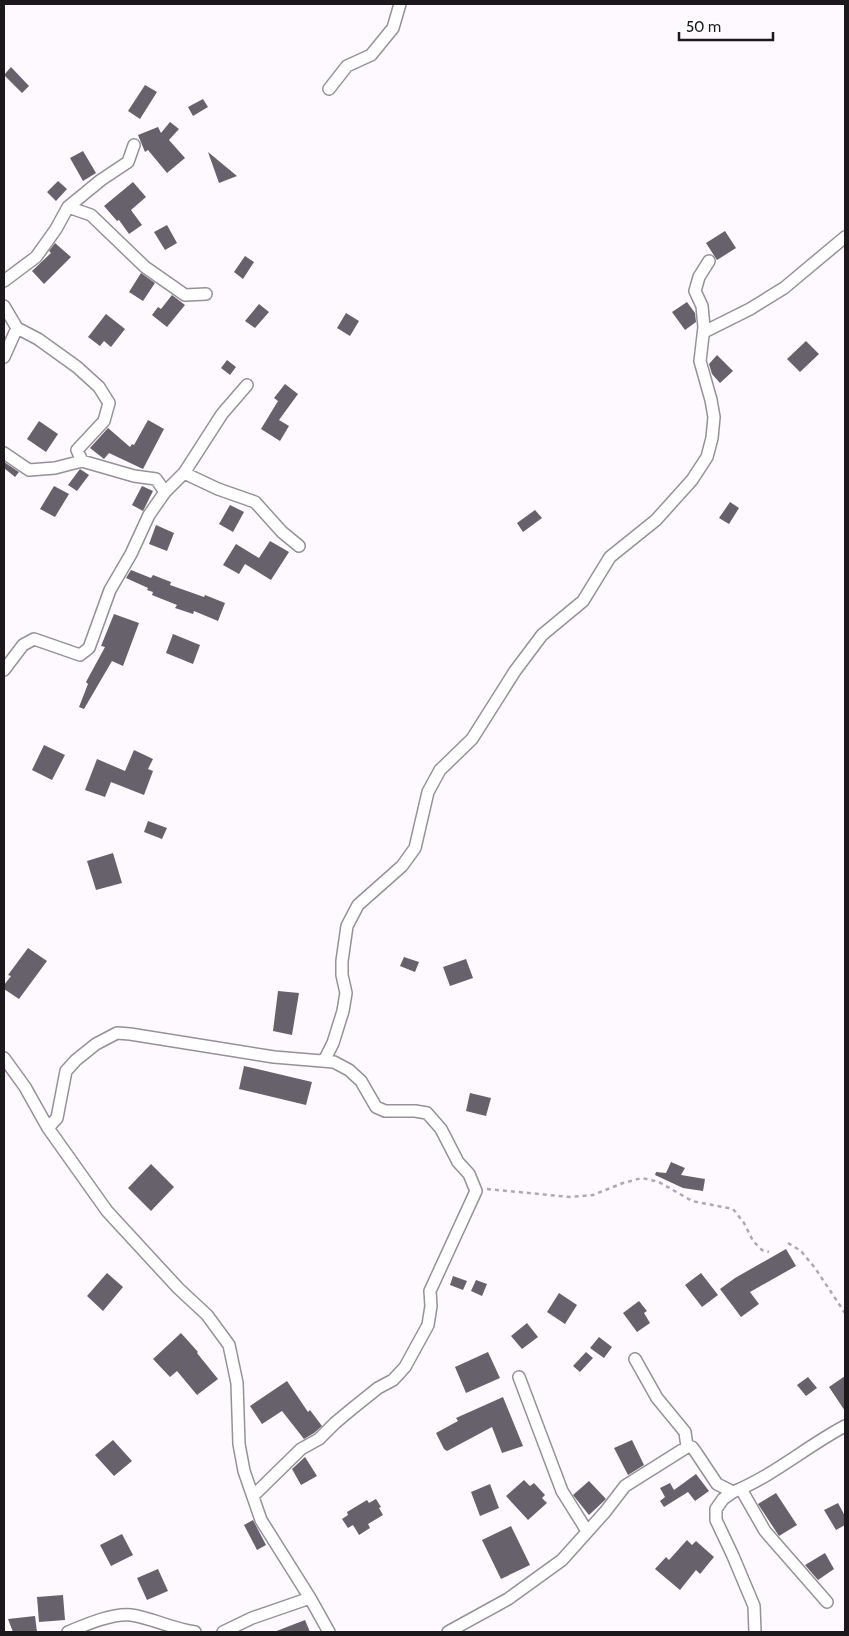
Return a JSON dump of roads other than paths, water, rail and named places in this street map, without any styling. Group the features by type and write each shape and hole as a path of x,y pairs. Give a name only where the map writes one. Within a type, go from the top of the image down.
{"street":[{"path":"329,88 347,66 371,55 393,28 400,4"},
{"path":"4,280 36,257 56,229 68,207 101,180 128,162 134,145"},
{"path":"68,207 92,215 145,267 185,295 206,294"},
{"path":"704,332 750,309 784,288 845,236"},
{"path":"324,1061 343,1011 346,993 342,975 342,961 347,926 358,905 402,866 415,848 428,792 440,770 472,739 542,634 583,600 610,557 656,520 692,480 707,457 712,438 714,417 700,361 704,332 702,306 695,291 699,277 708,261"},
{"path":"4,306 17,328 38,339 77,367 98,387 109,403 104,421 77,450 82,461"},
{"path":"4,357 17,328"},
{"path":"4,670 23,645 34,639 80,655 89,648 110,590 131,554 149,515 165,492 184,473 222,414 247,385"},
{"path":"4,453 30,470 55,468 82,461 134,476 156,479 165,492"},
{"path":"184,473 218,489 255,502 282,532 299,546"},
{"path":"48,1128 57,1118 66,1071 96,1044 117,1033 274,1057 334,1062 349,1070 361,1081 376,1107 385,1111 427,1113 441,1128 458,1162 469,1174 476,1191 430,1291 431,1306 428,1325 405,1367 393,1380 378,1388 335,1422 319,1439 301,1449 253,1496"},
{"path":"4,1058 25,1087 48,1128 108,1211 178,1288 207,1315 229,1345 237,1383 239,1444 244,1471 261,1520 329,1632"},
{"path":"635,1358 657,1398 685,1432 687,1447"},
{"path":"519,1377 562,1491 587,1531"},
{"path":"755,1632 754,1606 716,1520 716,1509 723,1499 845,1426"},
{"path":"448,1632 508,1599 562,1560 605,1512 625,1486 687,1447 692,1447 717,1484 737,1490 766,1531 827,1602"},
{"path":"223,1632 252,1618 310,1598"},
{"path":"68,1632 100,1619 130,1615 182,1631 194,1632"}]}
